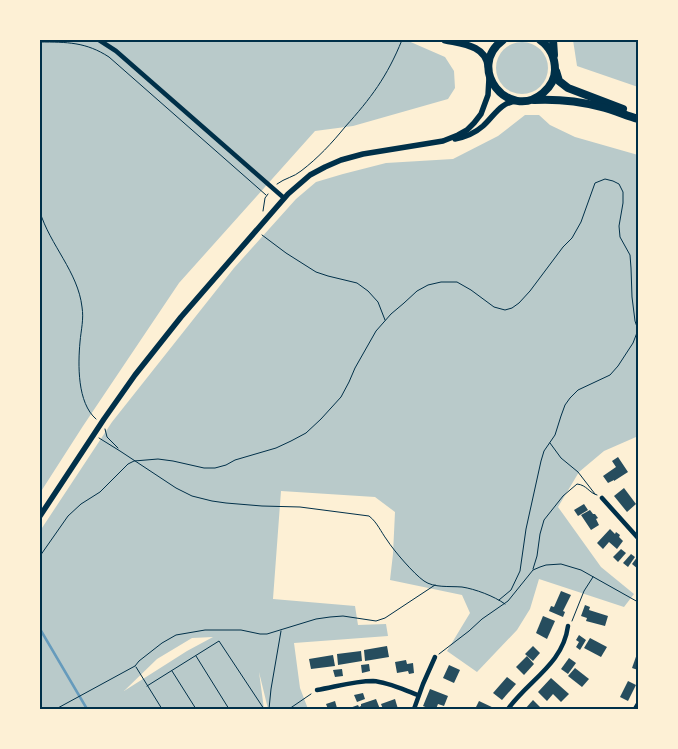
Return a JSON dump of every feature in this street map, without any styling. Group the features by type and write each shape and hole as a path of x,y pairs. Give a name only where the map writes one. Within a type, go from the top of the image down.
{"highway":[{"path":"504,40 493,51 489,62 489,71 493,84 500,93 508,98 522,101 562,100 614,110 638,118"},
{"path":"540,40 551,51 559,81 568,88 633,112 638,118"},
{"path":"522,101 536,98 546,90 553,80 555,65 553,40"}],"main road":[{"path":"445,40 470,46 481,52 485,56 489,71"}],"street":[{"path":"99,40 116,51 284,198"},
{"path":"448,139 467,130 480,114 488,95 489,71"},
{"path":"40,516 135,374 220,271 294,188 325,167 341,160 363,154 448,139 458,139 472,134 484,125 501,106 510,102 522,101"},
{"path":"602,498 638,538"},
{"path":"508,709 552,662 563,646 568,626"},
{"path":"414,709 435,657"},
{"path":"317,690 373,681 418,696"},
{"path":"635,709 638,704"}],"path":[{"path":"40,42 77,43 94,48 110,57 267,195 281,180 296,175 313,161 334,141 361,110 386,75 402,40"},
{"path":"40,556 68,516 81,504 100,492 134,460 158,460 204,468 215,468 276,448 306,433 341,397 376,331 417,291 428,284 457,282 471,290 494,308 505,310 512,308 530,291 572,238 581,222 596,183 605,179 613,181 619,184 623,192 619,226 620,237 630,255 632,297 635,322 638,330 633,343 610,375 578,390 565,405 555,434 540,461 526,529 520,571 511,590 499,600"},
{"path":"40,212 80,296 83,312 79,361 84,400 94,417 106,426 106,437 120,451"},
{"path":"255,231 316,272 357,283 363,287 378,302 385,321"},
{"path":"94,435 176,488 192,496 226,502 262,506 300,507 368,516 375,522 390,544 414,572 424,581 435,585 469,589 505,604"},
{"path":"550,443 561,458 578,472 596,495"},
{"path":"435,657 513,596 533,570 542,525 547,515 563,496 577,484 584,485 593,494 602,498"},
{"path":"533,570 546,565 560,564 581,570 638,602"},
{"path":"568,626 574,619 584,591 593,577"},
{"path":"56,709 135,666 162,642 176,634 194,631 240,630 267,634 316,619 343,616 376,621 385,618 435,585"},
{"path":"270,709 271,689 281,629"},
{"path":"148,686 219,641 264,709"},
{"path":"196,656 229,709"},
{"path":"135,666 162,709"},
{"path":"172,670 196,709"},
{"path":"289,709 317,690"}],"shaded area":[{"path":"40,40 406,40 445,57 454,71 455,88 448,99 353,126 315,131 179,283 40,493"},
{"path":"573,40 638,40 638,87 577,66"},
{"path":"517,42 527,42 541,49 548,63 548,73 541,87 527,94 517,94 507,90 500,83 496,73 496,63 500,53 507,46"},
{"path":"525,115 539,115 550,125 575,137 638,155 638,415 636,437 604,451 579,472 558,507 601,567 634,594 624,607 539,579 530,609 517,630 477,672 447,651 470,613 462,595 390,580 395,512 375,497 281,491 273,599 355,606 358,625 386,624 388,636 294,643 300,688 308,709 268,709 259,672 264,709 40,709 40,531 112,422 234,268 296,199 316,182 386,163 453,159 498,136","holes":["213,637 187,651 124,691 157,659 192,638"]}],"building":[{"path":"618,457 628,472 608,483 603,476 616,467 612,461"},
{"path":"624,488 636,504 627,512 614,496"},
{"path":"584,504 588,510 578,516 574,510"},
{"path":"590,510 598,518 596,519 599,525 591,530 581,515"},
{"path":"610,529 615,534 616,532 620,535 619,537 623,541 617,549 609,542 603,549 597,543"},
{"path":"621,549 626,553 618,562 613,557"},
{"path":"631,554 635,557 628,567 623,563"},
{"path":"638,556 638,569 632,564"},
{"path":"561,591 571,595 563,611 565,612 563,617 549,611 551,606 554,607"},
{"path":"585,605 590,607 589,610 608,616 605,626 586,621 587,618 581,616"},
{"path":"543,616 555,621 547,639 536,633"},
{"path":"579,635 586,640 580,650 576,647 579,642 576,640"},
{"path":"590,638 607,647 601,657 584,648"},
{"path":"387,646 389,657 365,661 364,650"},
{"path":"533,646 540,653 533,661 525,654"},
{"path":"361,651 362,661 338,665 337,654"},
{"path":"638,651 638,670 632,668"},
{"path":"333,655 335,666 311,669 309,659"},
{"path":"527,656 534,664 524,675 516,667"},
{"path":"569,658 576,663 568,674 561,669"},
{"path":"406,660 407,664 413,663 414,673 409,674 408,671 397,673 395,662"},
{"path":"369,664 370,671 362,673 361,665"},
{"path":"449,665 460,670 454,683 443,678"},
{"path":"575,668 589,679 582,687 568,676"},
{"path":"342,669 343,676 335,677 333,670"},
{"path":"507,677 516,684 502,700 493,693"},
{"path":"551,678 569,694 561,702 553,694 547,701 538,692"},
{"path":"628,681 636,685 628,701 620,697"},
{"path":"430,689 448,696 444,706 438,704 436,709 430,709 423,706"},
{"path":"363,693 365,699 357,702 354,695"},
{"path":"376,699 380,709 347,709 358,705 359,707 361,704"},
{"path":"395,699 398,709 383,709 381,704"},
{"path":"533,700 542,709 525,709"},
{"path":"335,701 337,708 328,709 326,704"},
{"path":"479,701 496,709 475,709"}],"waterway":[{"path":"40,629 87,709"}]}
